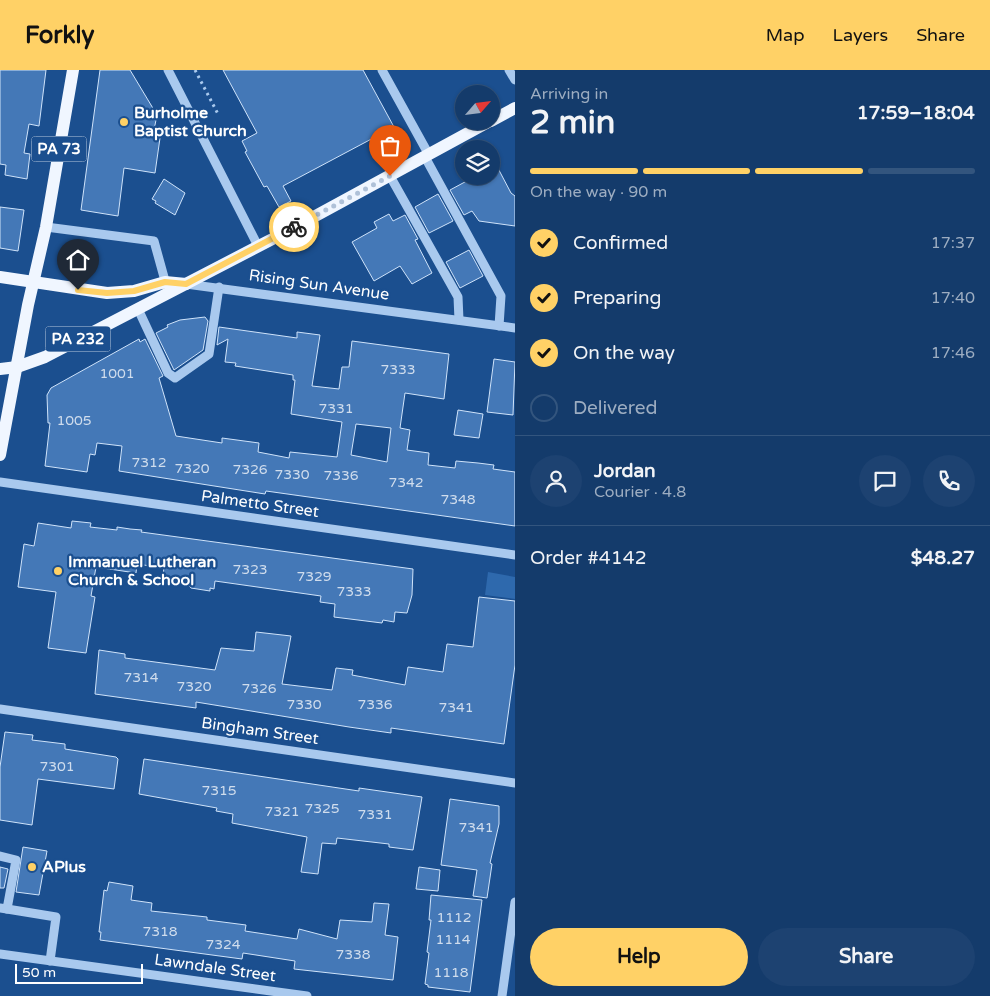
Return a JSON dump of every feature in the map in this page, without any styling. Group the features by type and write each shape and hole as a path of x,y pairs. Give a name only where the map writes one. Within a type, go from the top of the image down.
{"main road":[{"name":"PA 73","path":"0,452 33,282 46,228 73,70"},
{"path":"500,116 515,108"},
{"path":"186,284 475,130"},
{"name":"Rising Sun Avenue","path":"0,276 107,293 167,288 186,284"},
{"name":"PA 232","path":"0,369 17,367 44,357 138,309 167,288"}],"street":[{"path":"168,70 258,246"},
{"path":"382,70 502,296 499,326"},
{"path":"509,70 515,80"},
{"path":"390,176 458,297 459,320"},
{"path":"46,228 154,241 167,288"},
{"name":"Rising Sun Avenue","path":"186,284 515,328"},
{"path":"138,309 168,373 175,378 209,354 219,287"},
{"name":"Palmetto Street","path":"0,482 515,555"},
{"name":"Bingham Street","path":"0,709 515,783"},
{"path":"0,856 16,860 4,908 56,917 50,961"},
{"path":"502,996 515,902"},
{"name":"Lawndale Street","path":"0,954 307,996"}],"path":[{"path":"195,70 218,114"}],"shaded area":[{"path":"488,572 515,577 515,599 485,595"}],"building":[{"path":"0,70 46,70 39,126 29,124 24,153 30,154 27,179 5,175 6,165 0,164"},
{"name":"Burholme Baptist Church","path":"100,70 130,70 157,115 154,130 161,131 155,173 124,168 118,216 81,210"},
{"path":"223,70 363,70 394,127 283,186 291,201 279,207 267,186 264,187 245,152 247,151 242,141 257,133"},
{"path":"500,172 511,193 515,196 515,226 479,221 472,211 464,215 450,190 459,185 500,185"},
{"path":"164,179 185,193 175,215 155,203 156,201 152,199"},
{"path":"438,194 453,221 429,233 415,207"},
{"path":"0,207 24,210 18,251 0,248"},
{"path":"389,214 393,221 405,215 418,239 415,240 432,273 412,284 400,266 374,281 352,242 377,228 374,222"},
{"path":"469,250 483,276 460,288 446,262"},
{"path":"205,317 208,321 203,350 174,370 156,333 168,327 167,325 180,320"},
{"path":"219,327 297,338 297,332 320,335 312,386 339,389 342,367 349,367 352,341 449,354 444,399 405,393 400,428 410,430 407,450 429,453 428,465 455,468 456,461 494,465 493,469 515,472 515,526 266,491 265,494 119,471 122,446 97,443 95,455 90,454 87,472 45,466 50,423 48,423 47,395 51,388 139,339 140,342 145,339 163,376 159,378 176,436 222,443 222,438 259,443 258,452 289,458 290,452 337,457 342,422 291,414 295,380 293,380 293,375 235,366 236,363 225,362 228,339 217,345","holes":["356,424 391,428 387,462 351,455"]},
{"path":"494,359 515,362 513,415 487,412"},
{"path":"458,410 483,414 479,438 454,435"},
{"path":"72,521 91,523 90,527 117,530 117,527 142,530 141,532 413,569 412,595 407,613 395,612 394,622 383,620 382,623 334,617 335,604 320,602 321,596 215,581 214,589 210,588 210,591 191,588 188,584 162,581 164,568 137,564 136,573 96,567 91,596 95,597 86,653 48,648 56,592 18,587 24,544 34,546 38,523 71,528"},
{"path":"479,597 515,601 515,665 504,744 391,728 391,733 196,702 196,708 95,694 99,650 125,654 125,658 215,670 221,648 254,651 256,632 291,636 282,684 332,690 336,668 353,670 352,675 405,685 408,667 443,672 447,644 473,647"},
{"path":"5,732 33,735 32,740 65,744 65,749 116,757 118,759 114,789 38,779 32,825 0,820 0,767"},
{"path":"144,759 359,791 359,788 422,797 413,850 389,847 389,844 337,838 336,844 322,843 318,874 301,872 307,837 232,823 233,814 216,811 217,808 139,794"},
{"path":"450,799 499,806 499,824 490,863 492,864 487,898 473,896 477,870 441,865"},
{"name":"APlus","path":"23,847 47,851 39,895 16,892"},
{"path":"0,867 8,869 4,888 0,888"},
{"path":"419,867 440,870 438,891 416,889"},
{"path":"109,882 133,886 131,900 152,903 151,911 207,917 207,920 246,925 245,931 297,939 299,929 337,939 340,920 372,922 374,903 389,904 385,935 398,937 393,980 294,969 295,961 243,953 242,959 100,940 101,932 99,932 104,890 107,891"},
{"path":"431,895 482,900 470,992 428,987 425,984 429,953 427,952 431,920 429,920"}],"way so far":[{"path":"294,227 390,176"}],"place":[{"name":"Burholme Baptist Church","path":"124,122"},
{"name":"Immanuel Lutheran Church & School","path":"58,571"},
{"name":"APlus","path":"32,867"}],"route":[{"path":"78,290 107,293 134,291 165,282 186,284 294,227"}]}
